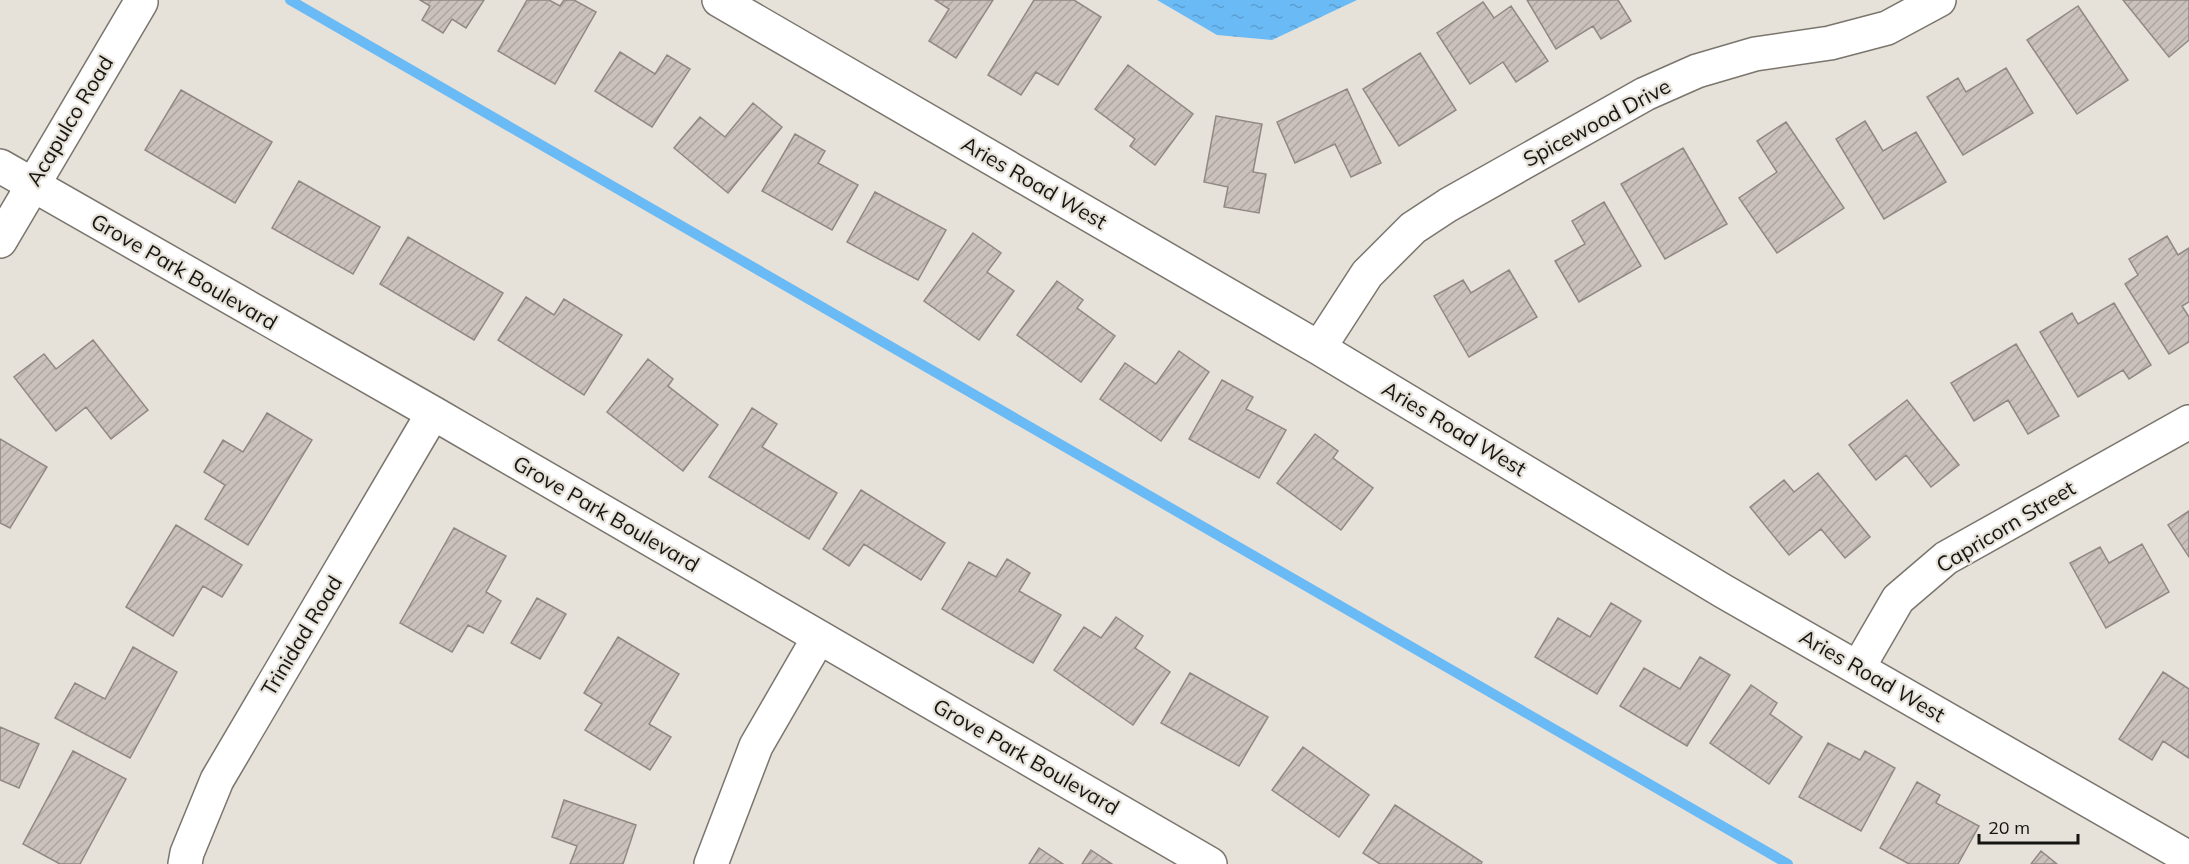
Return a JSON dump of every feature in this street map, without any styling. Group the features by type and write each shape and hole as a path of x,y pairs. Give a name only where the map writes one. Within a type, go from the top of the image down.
{"street":[{"name":"Aries Road West","path":"719,0 1319,348 1723,591 2189,858"},
{"name":"Spicewood Drive","path":"1319,348 1366,274 1413,228 1448,205 1645,93 1697,70 1755,54 1830,43 1887,28 1939,0"},
{"name":"Acapulco Road","path":"0,241 141,2"},
{"name":"Grove Park Boulevard","path":"0,166 433,413 1210,864"},
{"name":"Trinidad Road","path":"185,864 187,852 217,780 433,413"},
{"name":"Capricorn Street","path":"1858,668 1898,599 1946,558 2189,422"},
{"path":"711,864 756,746 819,637"}],"water":[{"path":"1157,0 1357,0 1272,40 1217,35"}],"building":[{"path":"420,0 484,0 466,28 452,19 443,33 422,20 430,6"},
{"path":"527,0 549,0 560,6 564,0 574,0 596,12 555,84 498,51"},
{"path":"935,0 993,0 956,58 929,41 949,9"},
{"path":"1034,0 1074,0 1101,17 1058,85 1036,72 1021,95 988,75"},
{"path":"1527,0 1618,0 1631,21 1601,39 1593,26 1556,49"},
{"path":"2123,0 2189,0 2189,40 2169,57"},
{"path":"1483,2 1494,18 1511,6 1548,61 1516,82 1503,62 1470,84 1437,33"},
{"path":"2078,6 2128,80 2077,114 2027,40"},
{"path":"620,52 655,74 667,55 690,69 652,127 595,91"},
{"path":"1420,53 1456,110 1399,146 1363,89"},
{"path":"1128,65 1193,114 1155,165 1130,146 1135,139 1095,109"},
{"path":"2006,68 2033,113 1963,155 1927,97 1958,78 1966,92"},
{"path":"1347,89 1381,163 1351,177 1335,144 1295,163 1277,122"},
{"path":"181,90 272,142 235,203 145,150"},
{"path":"753,103 782,127 728,193 674,148 700,117 725,137"},
{"path":"1216,116 1262,124 1253,172 1266,174 1259,213 1224,207 1228,187 1204,182"},
{"path":"1865,121 1883,151 1916,132 1946,182 1884,219 1836,139"},
{"path":"1786,122 1844,208 1777,253 1739,198 1777,172 1757,141"},
{"path":"795,134 825,151 818,163 858,185 832,230 762,191"},
{"path":"1683,148 1727,224 1665,259 1621,184"},
{"path":"299,181 380,227 353,274 272,228"},
{"path":"875,192 946,230 918,280 847,242"},
{"path":"1604,202 1641,266 1579,302 1555,261 1585,244 1572,221"},
{"path":"973,233 1001,253 987,272 1014,291 979,340 924,301"},
{"path":"2167,236 2178,255 2189,248 2189,302 2182,306 2189,317 2189,342 2169,354 2125,284 2138,275 2129,259"},
{"path":"408,237 503,293 474,340 380,284"},
{"path":"1509,270 1537,317 1469,357 1434,296 1463,280 1471,293"},
{"path":"1057,281 1083,300 1077,308 1115,336 1081,382 1017,335"},
{"path":"526,297 554,315 564,299 622,335 584,395 498,340"},
{"path":"2114,303 2151,365 2129,379 2123,370 2078,397 2040,332 2072,313 2078,324"},
{"path":"93,340 148,410 111,439 86,407 56,431 14,377 44,354 56,369"},
{"path":"2016,344 2059,416 2028,434 2008,400 1974,421 1951,383"},
{"path":"1179,351 1209,372 1161,441 1100,399 1125,363 1156,384"},
{"path":"648,359 673,379 668,386 718,425 683,471 607,412"},
{"path":"1222,380 1253,397 1246,409 1286,430 1259,478 1189,439"},
{"path":"1907,400 1959,465 1931,487 1906,455 1876,480 1849,445"},
{"path":"752,408 777,424 762,447 837,493 809,539 709,477"},
{"path":"267,413 312,440 248,545 205,519 225,485 204,472 223,440 243,452"},
{"path":"1315,434 1338,451 1333,458 1373,488 1341,530 1277,483"},
{"path":"0,439 47,467 10,528 0,523"},
{"path":"1818,473 1870,537 1845,558 1821,529 1789,555 1750,507 1784,480 1794,492"},
{"path":"861,490 945,543 921,580 864,544 849,566 823,549"},
{"path":"2189,511 2189,557 2168,525"},
{"path":"176,525 242,565 222,597 203,586 173,636 126,607"},
{"path":"454,528 506,556 486,592 501,601 483,633 468,625 452,652 400,623"},
{"path":"2142,544 2169,592 2106,628 2070,563 2100,547 2109,563"},
{"path":"1007,559 1030,573 1019,591 1061,615 1033,663 942,609 969,562 996,577"},
{"path":"537,598 566,614 540,659 511,643"},
{"path":"1611,603 1641,621 1597,694 1535,657 1558,618 1590,637"},
{"path":"1116,617 1143,636 1135,648 1170,672 1133,725 1054,670 1084,627 1101,638"},
{"path":"618,637 679,674 649,724 671,737 650,770 585,730 602,704 584,693"},
{"path":"133,647 177,672 130,758 55,718 75,683 105,699"},
{"path":"1700,657 1730,675 1687,746 1620,706 1644,668 1680,689"},
{"path":"2163,672 2189,689 2189,758 2163,741 2152,760 2119,739"},
{"path":"1190,673 1268,717 1239,766 1161,723"},
{"path":"1751,685 1777,703 1770,714 1802,737 1769,784 1710,743"},
{"path":"0,727 39,744 19,788 0,780"},
{"path":"1828,743 1860,760 1865,751 1895,768 1861,831 1799,797"},
{"path":"1303,747 1369,795 1339,837 1272,790"},
{"path":"73,751 126,779 80,864 60,864 23,844"},
{"path":"1917,782 1940,795 1936,803 1979,826 1958,864 1909,864 1880,848"},
{"path":"564,800 636,825 623,864 570,864 577,846 552,837"},
{"path":"1395,805 1482,862 1481,864 1380,864 1363,853"},
{"path":"1039,848 1063,864 1029,864"},
{"path":"1091,850 1112,864 1082,864"},
{"path":"2041,851 2057,864 2031,864"}],"waterway":[{"path":"290,0 1788,864"}]}
